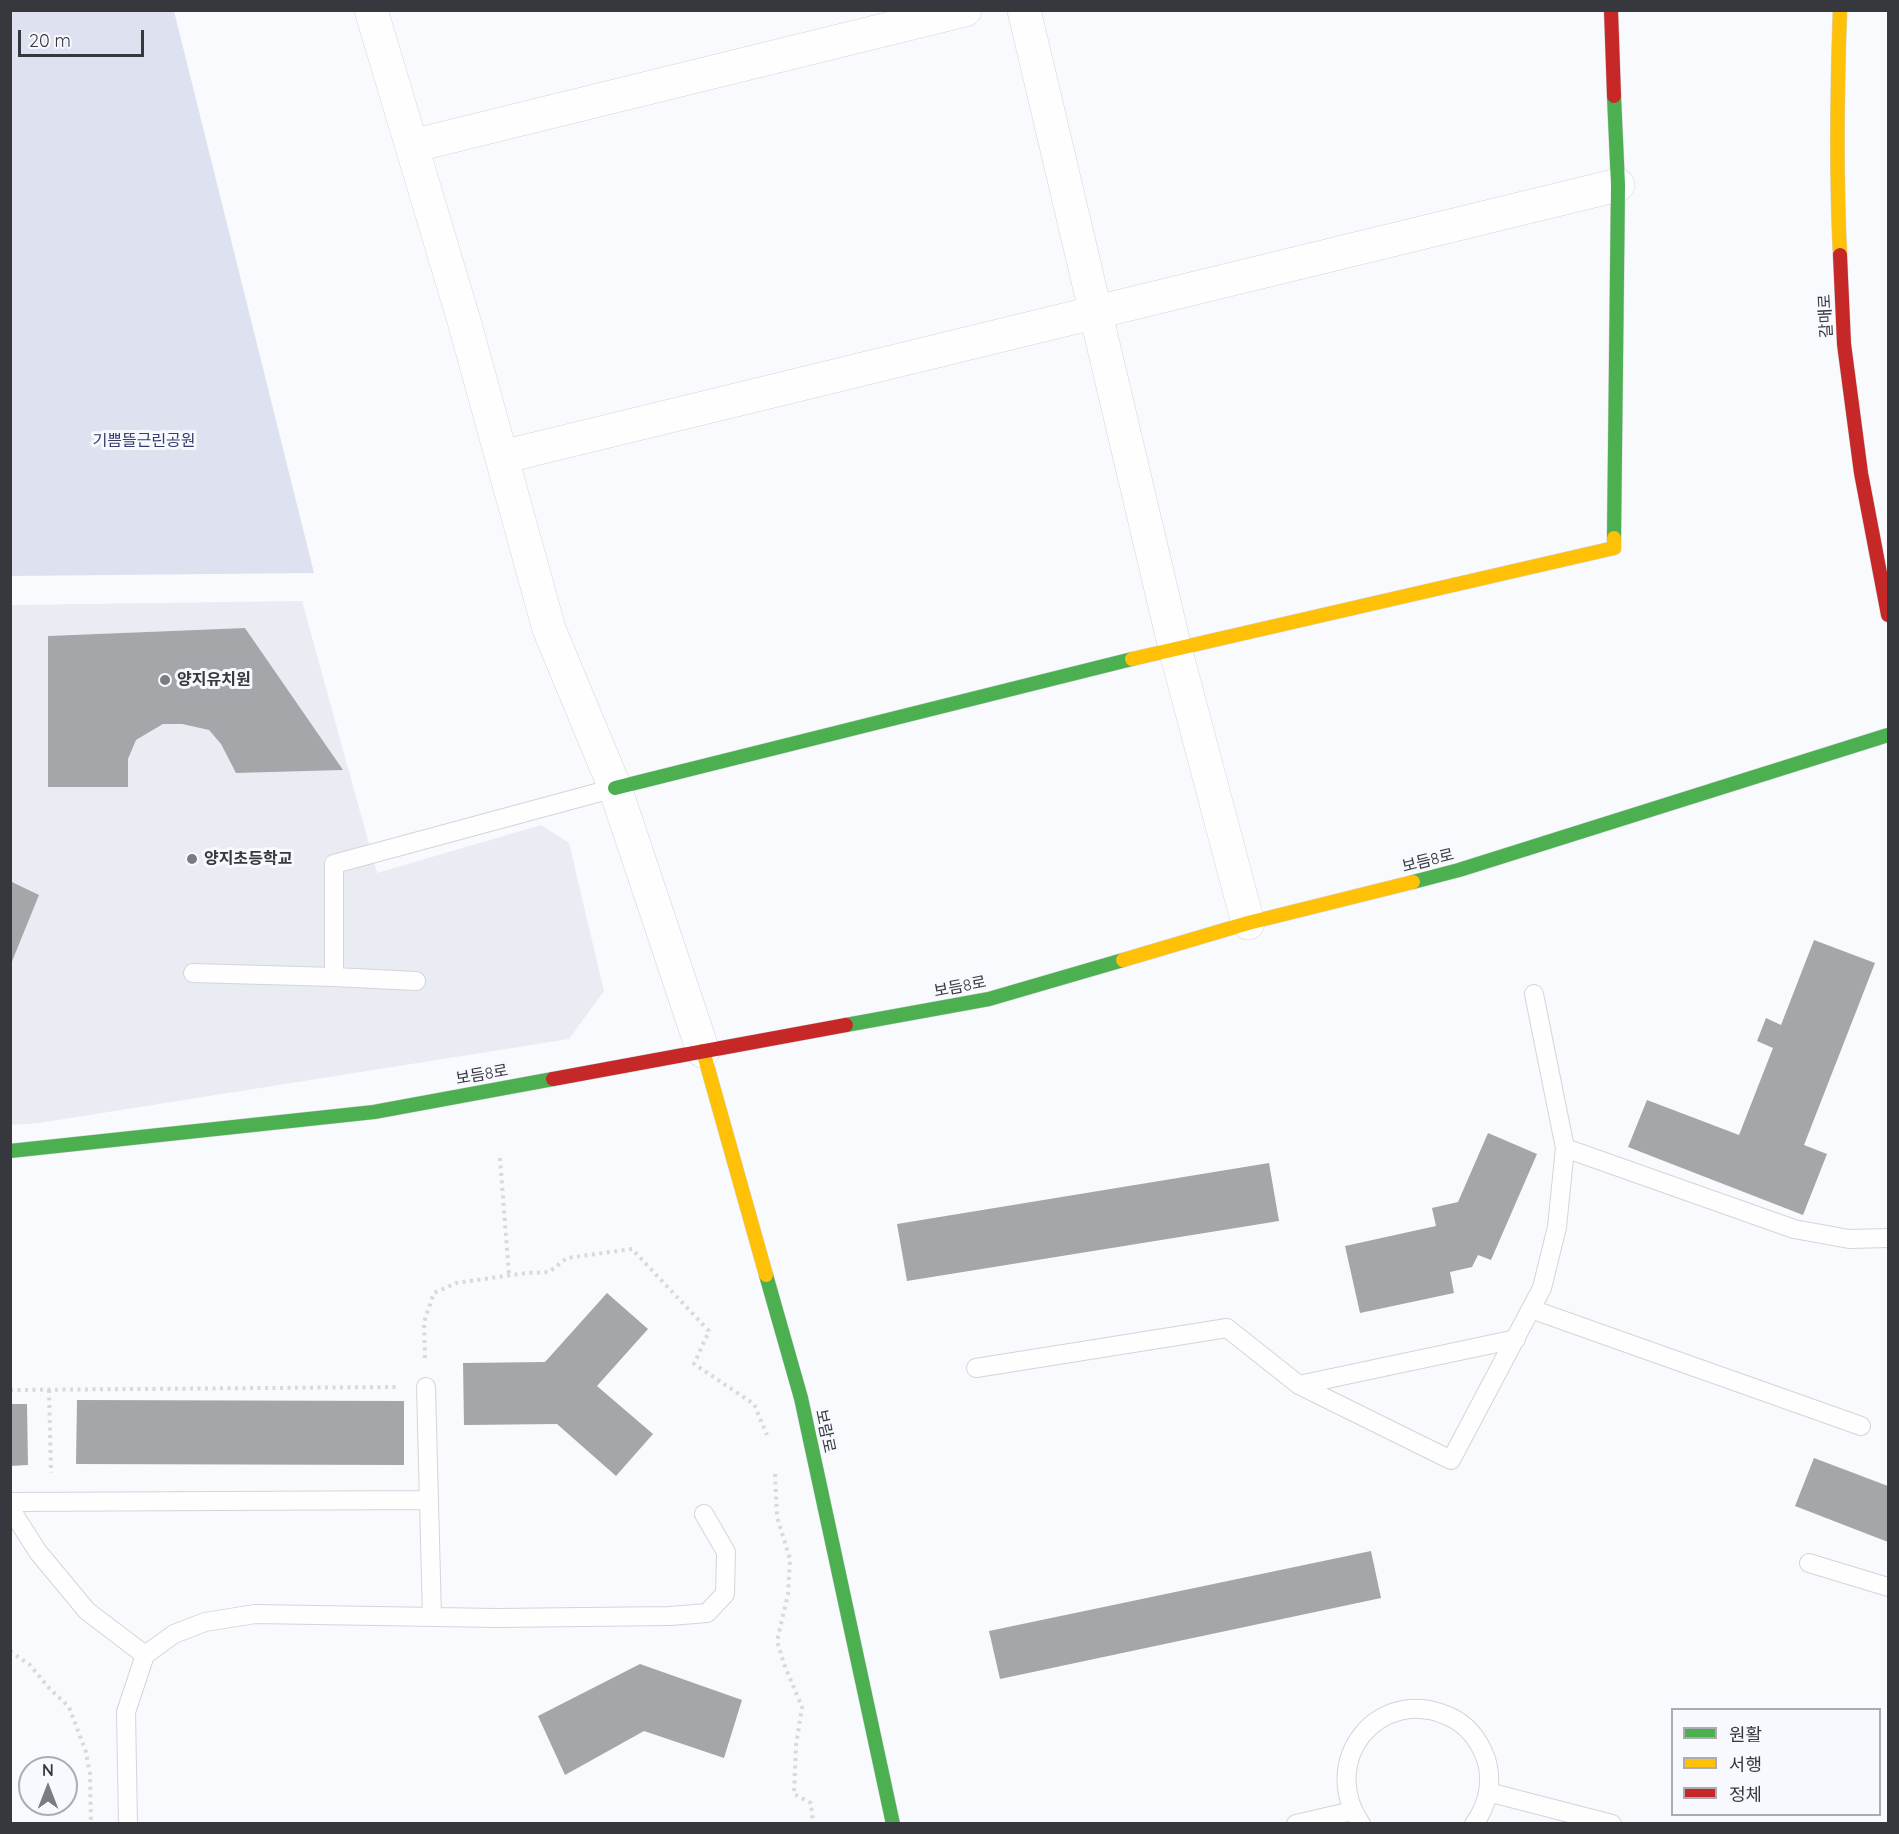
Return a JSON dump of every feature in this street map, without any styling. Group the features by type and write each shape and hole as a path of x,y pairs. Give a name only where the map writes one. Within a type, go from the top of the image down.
{"street":[{"path":"370,10 461,310 549,629 615,788 703,1051"},
{"path":"412,147 965,10"},
{"path":"1024,10 1175,648 1248,923"},
{"path":"615,788 1175,648 1614,548 1618,185 1611,10"},
{"name":"갈매로","path":"1840,10 1837,198 1844,344 1861,473 1888,615"},
{"path":"502,457 1618,185"},
{"name":"보듬8로","path":"10,1151 374,1112 989,999 1248,923 1459,870 1888,735"},
{"name":"보람로","path":"703,1051 801,1398 893,1824"}],"lane":[{"path":"334,977 334,864 615,788"},
{"path":"193,973 416,981"},
{"path":"976,1368 1227,1328 1299,1385 1451,1460 1542,1288 1557,1227 1565,1148 1534,994"},
{"path":"1565,1148 1794,1229 1849,1239 1888,1238"},
{"path":"1532,1309 1861,1426"},
{"path":"1299,1385 1516,1339"},
{"path":"426,1387 432,1617"},
{"path":"10,1502 428,1500"},
{"path":"10,1508 38,1552 87,1611 145,1655"},
{"path":"128,1824 126,1712 145,1655 174,1634 205,1622 255,1614 432,1617 670,1616 707,1613 725,1594 726,1552 704,1514"},
{"path":"1809,1563 1888,1587"},
{"path":"1296,1824 1356,1817 1346,1789 1346,1766 1354,1745 1368,1727 1388,1714 1410,1708 1436,1710 1455,1719 1472,1732 1483,1750 1489,1770 1488,1792 1482,1814 1474,1824"},
{"path":"1488,1792 1612,1824"}],"path":[{"path":"500,1158 510,1275"},
{"path":"10,1390 426,1387 424,1322 434,1293 456,1283 549,1272 567,1258 632,1249 709,1331 694,1364 754,1404 770,1441"},
{"path":"50,1389 52,1502"},
{"path":"774,1469 777,1516 790,1559 788,1594 777,1641 802,1707 796,1745 794,1794 812,1803 813,1824"},
{"path":"10,1650 30,1665 69,1707 88,1763 91,1824"}],"shaded area":[{"name":"양지초등학교","path":"302,601 377,873 541,825 569,843 604,991 569,1039 39,1123 11,1125 11,964 39,895 11,881 11,605","holes":["245,628 342,770 237,773 221,744 209,730 182,724 163,724 136,740 128,759 128,787 48,787 48,636"]}],"green space":[{"name":"기쁨뜰근린공원","path":"10,11 174,11 314,573 11,576"}],"building":[{"name":"양지유치원","path":"245,628 343,770 236,773 221,744 209,730 182,724 163,724 136,740 128,759 128,787 48,787 48,636"},
{"path":"10,881 39,895 11,964 10,964"},
{"path":"1814,940 1875,963 1804,1145 1827,1154 1803,1215 1628,1147 1647,1100 1739,1135 1773,1048 1757,1041 1766,1018 1781,1025"},
{"path":"1488,1133 1537,1154 1491,1260 1478,1255 1472,1267 1450,1272 1454,1293 1360,1313 1345,1246 1436,1226 1432,1208 1458,1202"},
{"path":"1269,1163 1279,1221 907,1281 897,1224"},
{"path":"607,1293 648,1329 597,1386 653,1434 616,1476 557,1424 464,1425 463,1363 545,1362"},
{"path":"77,1400 404,1401 404,1465 76,1464"},
{"path":"10,1404 27,1404 28,1465 10,1466"},
{"path":"1814,1458 1888,1486 1888,1542 1795,1506"},
{"path":"1371,1551 1381,1598 1000,1679 989,1631"},
{"path":"640,1664 742,1700 724,1758 644,1731 565,1775 538,1716"}],"traffic: fast":[{"path":"1614,96 1618,185 1614,538"},
{"path":"615,788 1132,659"},
{"path":"1413,882 1459,870 1888,735"},
{"path":"846,1025 989,999 1123,960"},
{"path":"10,1151 374,1112 553,1079"},
{"path":"766,1275 801,1398 893,1824"}],"traffic: slow":[{"path":"1840,10 1837,132 1840,255"},
{"path":"1132,659 1614,548 1614,538"},
{"path":"1123,960 1248,923 1413,882"},
{"path":"703,1051 766,1275"}],"traffic: jam":[{"path":"1611,10 1614,96"},
{"path":"1840,255 1844,344 1861,473 1888,615"},
{"path":"553,1079 846,1025"}],"place":[{"name":"양지유치원","path":"165,680"},
{"name":"양지초등학교","path":"192,859"}]}
